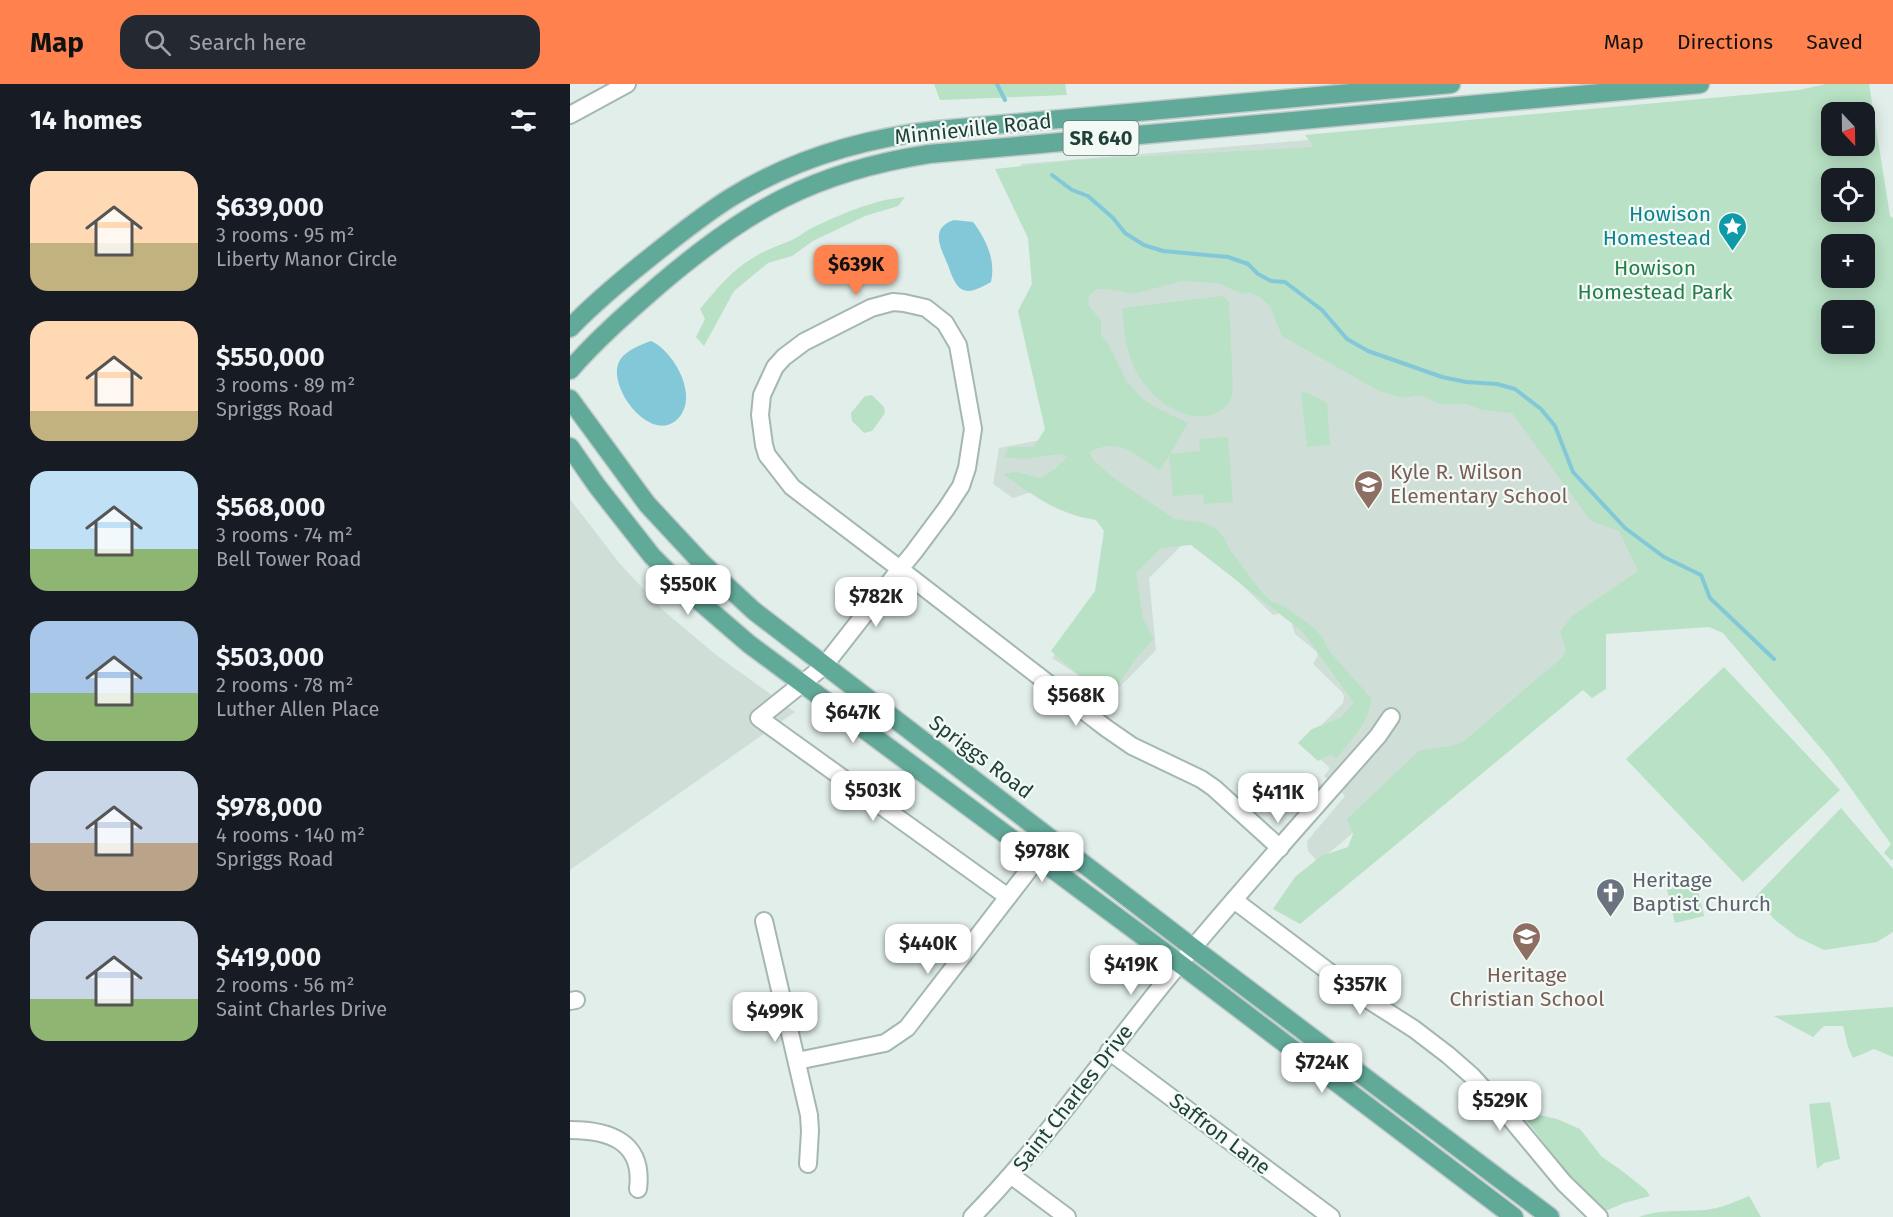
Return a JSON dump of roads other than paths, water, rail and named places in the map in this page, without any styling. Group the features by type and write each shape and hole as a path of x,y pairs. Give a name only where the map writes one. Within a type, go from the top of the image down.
{"main road":[{"name":"Minnieville Road","path":"570,328 626,276 722,203 789,168 849,147 898,135 938,130 1451,84"},
{"name":"Minnieville Road","path":"570,370 618,321 688,261 730,229 764,207 801,188 840,173 871,165 941,153 1700,84"},
{"name":"Spriggs Road","path":"570,399 646,504 681,542 754,611 1192,948 1550,1217"},
{"path":"570,447 597,486 652,556 691,594 749,644 1038,858 1514,1217"},
{"path":"570,468 632,532"}],"street":[{"path":"570,115 627,84"},
{"path":"1008,897 759,718 824,666 900,569 960,486 967,468 973,429 961,357 953,334 945,323 926,308 893,302 871,308 790,352 775,367 762,396 760,415 767,455 783,478 792,487 900,569 1123,740 1201,779 1214,788 1280,848"},
{"name":"Saint Charles Drive","path":"972,1217 1012,1176 1108,1051 1192,948 1378,736 1391,717"},
{"path":"797,1061 885,1043 908,1028 1038,858"},
{"path":"1234,900 1353,990 1414,1029 1446,1053 1472,1076 1564,1182 1599,1217"},
{"path":"764,921 797,1061 810,1131 808,1164"},
{"name":"Saffron Lane","path":"1108,1051 1331,1217"},
{"path":"570,1130 597,1131 617,1139 628,1148 639,1167 638,1189"},
{"path":"1012,1176 1067,1217"}],"water":[{"path":"954,220 973,222 989,250 992,266 991,282 976,290 964,290 956,284 941,248 939,235 941,229"},
{"path":"651,341 659,346 674,363 684,384 685,406 681,415 670,424 658,425 646,420 635,411 619,385 617,371 622,357"}],"waterway":[{"path":"997,84 1005,100"},
{"path":"1052,175 1072,190 1088,196 1113,218 1125,233 1144,245 1163,251 1228,257 1248,264 1258,274 1271,281 1285,282 1322,310 1347,339 1368,351 1442,377 1466,382 1497,384 1515,389 1541,409 1555,426 1573,472 1625,528 1664,557 1701,575 1710,598 1774,659"}],"place":[{"name":"Howison Homestead","path":"1732,252"},
{"name":"Kyle R. Wilson Elementary School","path":"1369,510"},
{"name":"Heritage Baptist Church","path":"1611,918"},
{"name":"Heritage Christian School","path":"1527,962"}],"park label":[{"name":"Howison Homestead Park","path":"1655,280"}]}
